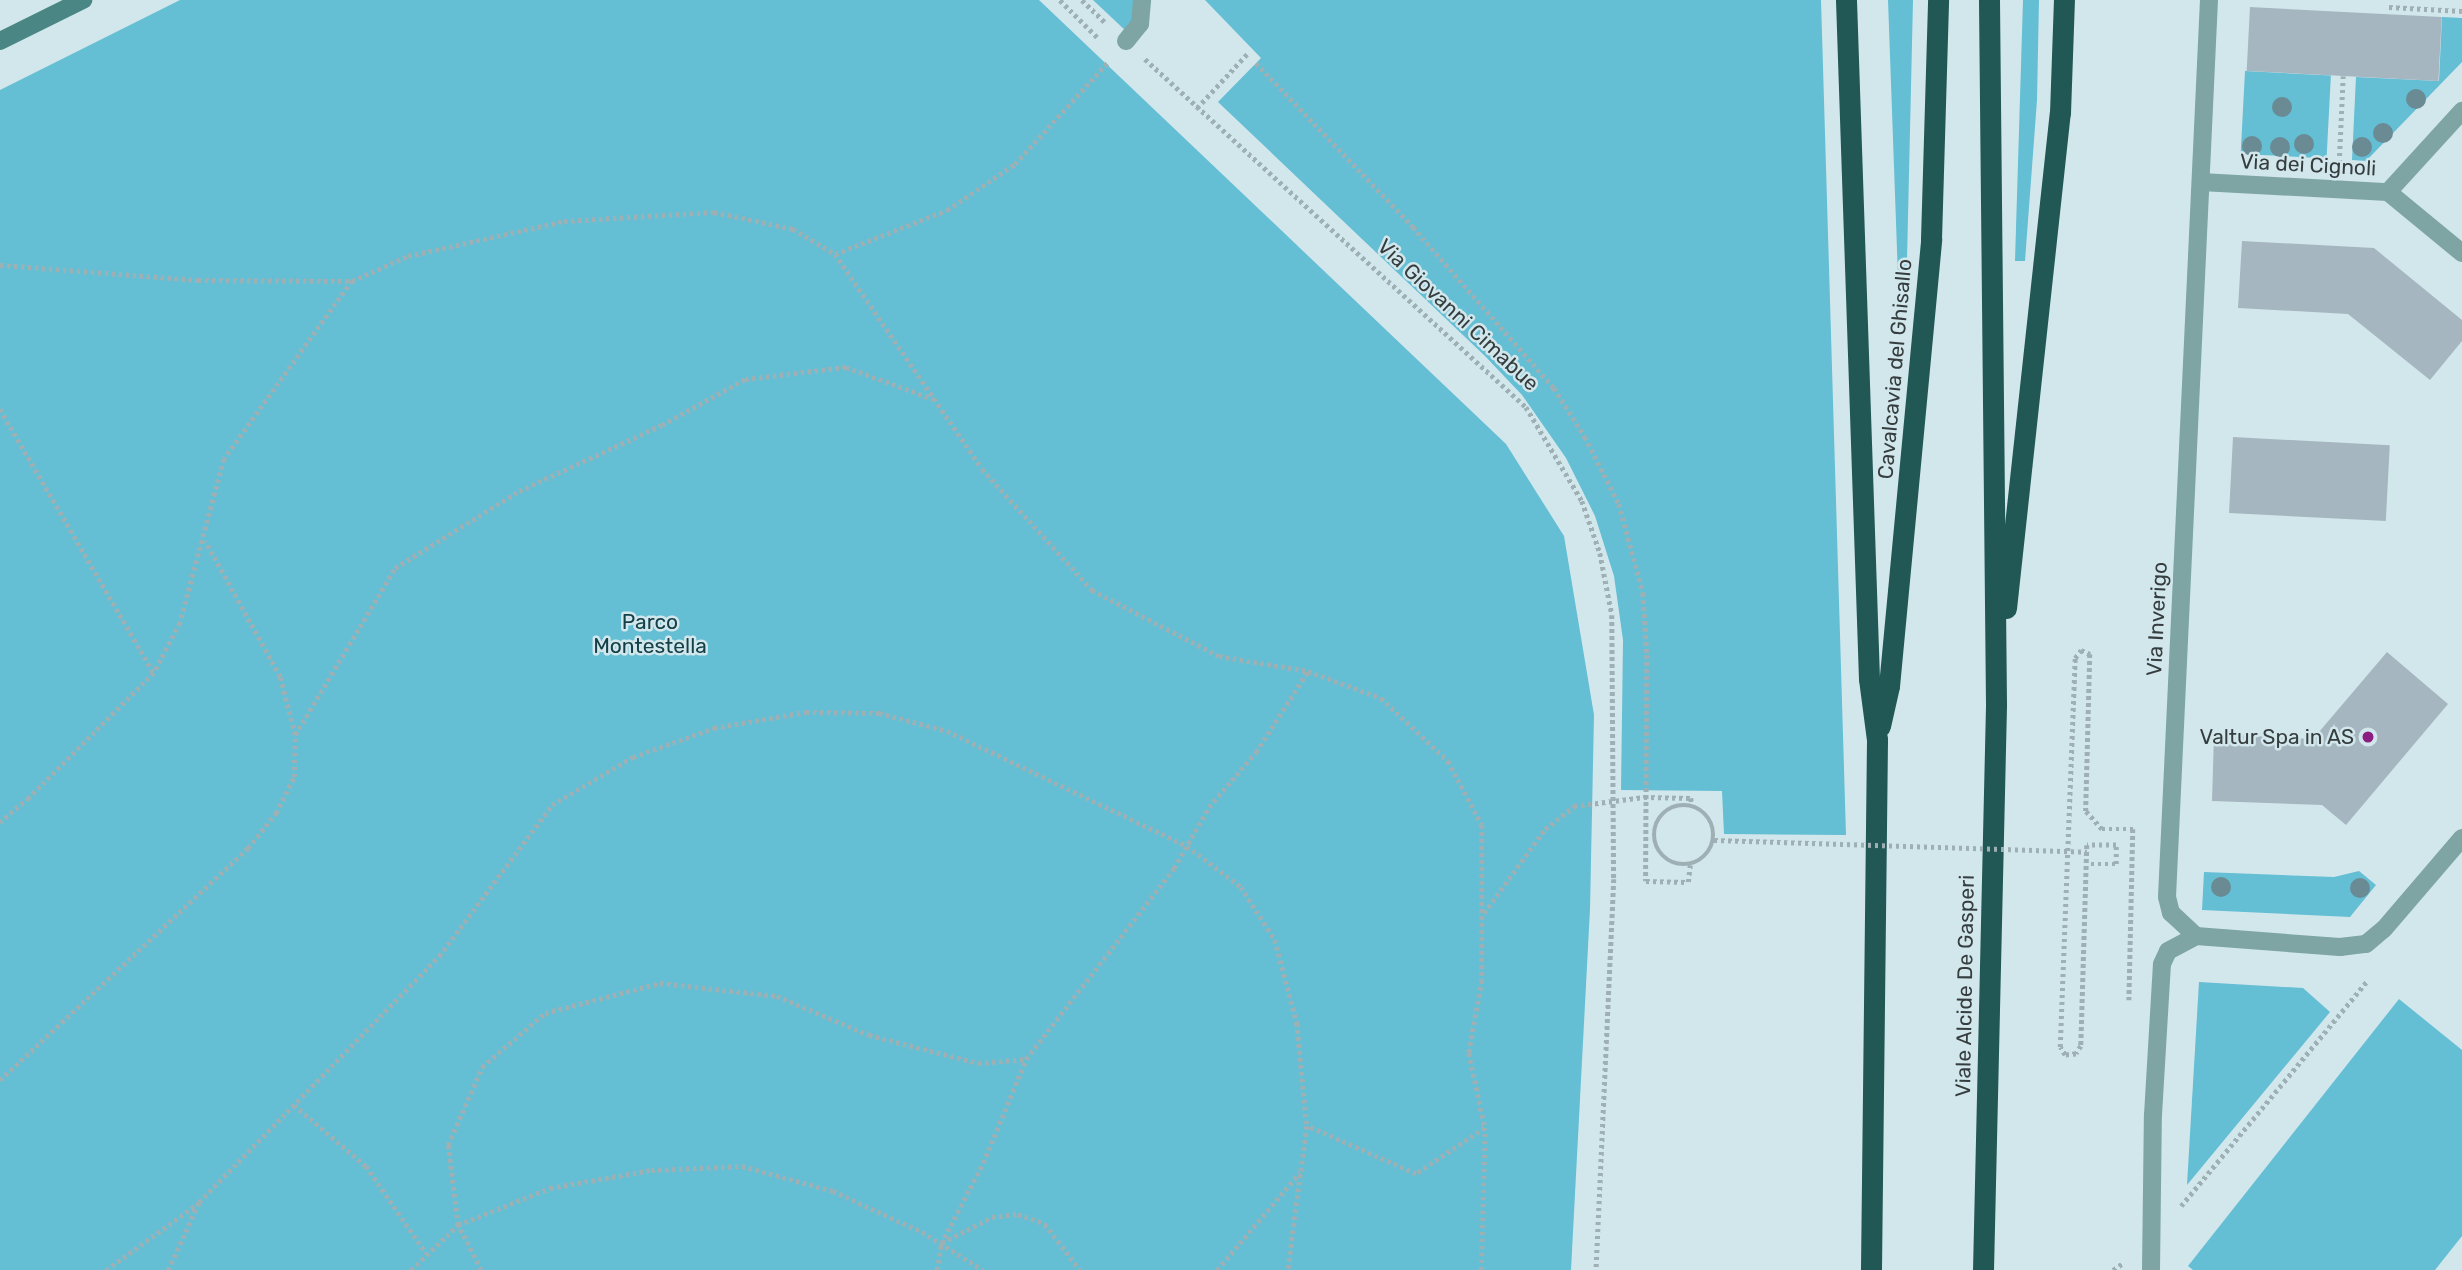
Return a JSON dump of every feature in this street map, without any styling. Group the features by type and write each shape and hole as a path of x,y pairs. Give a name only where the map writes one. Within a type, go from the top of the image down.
{"highway":[{"path":"1846,0 1869,680 1877,740 1871,1270"},
{"name":"Cavalcavia del Ghisallo","path":"1877,740 1889,686 1931,239 1938,0"},
{"path":"1989,0 1996,704"},
{"path":"1996,704 2060,113 2064,0"},
{"name":"Viale Alcide De Gasperi","path":"1983,1270 1996,704"}],"main road":[{"path":"0,41 83,0"}],"street":[{"path":"1120,47 1140,24 1142,0"},
{"name":"Via Inverigo","path":"2196,936 2171,913 2166,897 2209,0"},
{"name":"Via dei Cignoli","path":"2201,182 2388,192 2462,111"},
{"path":"2388,192 2462,253"},
{"path":"2151,1270 2149,1210 2162,964 2168,951 2196,936 2340,947 2366,944 2462,838"}],"path":[{"name":"Via Giovanni Cimabue","path":"1060,0 1197,108 1526,407 1582,501 1600,553 1612,615 1614,879 1596,1270"},
{"path":"2389,7 2462,11"},
{"path":"835,254 947,211 1015,164 1120,47"},
{"path":"1197,108 1247,54"},
{"path":"1256,63 1413,227 1554,387 1586,437 1619,504 1643,593 1647,655 1644,797 1646,881 1688,882 1690,865"},
{"path":"2337,189 2343,76"},
{"path":"0,265 198,280 352,281 408,256 564,221 700,213 793,229 835,254 982,469 1092,590 1219,656 1308,671 1381,698 1448,761 1482,825 1482,980 1469,1053 1485,1128 1481,1270"},
{"path":"0,821 29,798 154,673 180,623 205,541 224,459 352,281"},
{"path":"295,735 395,568 519,491 662,425 745,379 846,367 934,399"},
{"path":"0,409 154,673"},
{"path":"0,1080 248,848 276,813 294,778 295,735 280,677 205,541"},
{"path":"2091,864 2116,864 2116,845 2087,845 2081,1046 2076,1054 2065,1055 2060,1047 2065,908 2075,658 2081,650 2090,654 2086,811 2102,830 2133,829"},
{"path":"937,1270 941,1244 983,1163 1027,1059 1187,846 1209,807 1256,752 1308,671"},
{"path":"106,1270 199,1202 439,956 552,805 633,757 714,728 806,712 879,713 947,732 1187,846 1241,887 1275,940 1297,1023 1307,1126 1288,1270"},
{"path":"1484,913 1545,829 1574,806 1613,797 1644,797 1692,798 1692,806"},
{"path":"1692,806 1704,812 1714,827 1714,840 1701,861 1690,865 1665,859 1656,844 1654,828 1672,807 1692,806"},
{"path":"1714,840 2087,852"},
{"path":"2179,1219 2180,1208 2366,982"},
{"path":"481,1270 458,1225 448,1145 482,1067 545,1013 660,983 777,996 869,1035 978,1063 1027,1059"},
{"path":"294,1105 366,1166 426,1253"},
{"path":"1307,1126 1416,1174 1485,1128"},
{"path":"411,1270 458,1225 550,1188 651,1170 742,1166 833,1191 941,1244 983,1270"},
{"path":"1217,1270 1300,1172"},
{"path":"168,1270 199,1202"},
{"path":"941,1244 992,1216 1018,1214 1045,1224 1080,1270"},
{"path":"2113,1270 2122,1264"}],"green space":[{"name":"Parco Montestella","path":"180,0 1039,0 1506,444 1564,536 1594,715 1590,909 1571,1270 0,1270 0,90"},
{"path":"1093,0 1133,0 1136,11 1127,32"},
{"path":"1205,0 1821,0 1846,835 1724,834 1722,791 1621,790 1623,640 1614,576 1595,516 1566,458 1522,395 1485,356 1218,102 1261,58"},
{"path":"1888,0 1913,0 1906,304 1899,305"},
{"path":"2023,0 2039,0 2037,100 2025,261 2015,261"},
{"path":"2442,17 2462,18 2462,62 2366,161 2352,160 2356,77 2439,81"},
{"path":"2245,71 2331,76 2327,158 2241,154"},
{"path":"2359,871 2376,885 2350,917 2202,910 2204,872 2334,877"},
{"path":"2199,982 2303,988 2330,1012 2187,1185"},
{"path":"2399,999 2462,1050 2462,1236 2435,1270 2193,1270 2188,1266"}],"building":[{"path":"2250,7 2442,17 2438,81 2247,71"},
{"path":"2242,241 2374,248 2462,320 2462,341 2430,380 2348,314 2238,308"},
{"path":"2233,437 2390,445 2386,521 2229,513"},
{"name":"Valtur Spa in AS","path":"2387,652 2448,704 2346,825 2322,805 2212,801 2214,734 2313,739"}],"place":[{"name":"Valtur Spa in AS","path":"2368,737"}]}
